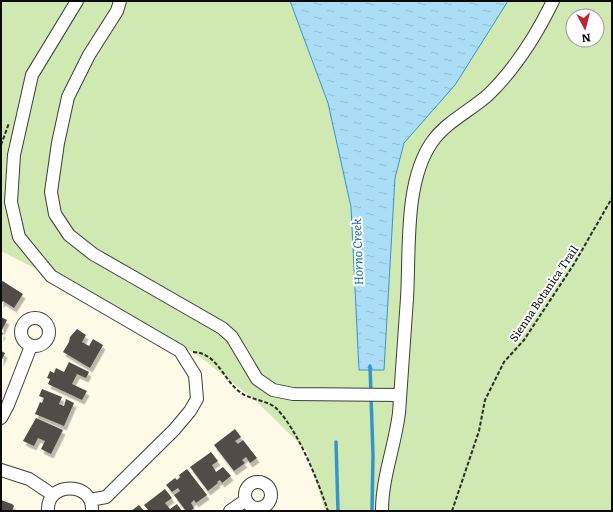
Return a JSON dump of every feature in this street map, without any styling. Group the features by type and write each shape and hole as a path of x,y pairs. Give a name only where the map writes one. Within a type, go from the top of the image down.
{"street":[{"path":"48,511 49,501 53,495 66,488 80,490 91,506 106,497 174,430 190,411 197,399 194,375 180,351 51,276 19,237 11,202 14,155 32,75 76,1"},
{"path":"120,1 117,11 89,55 68,97 58,143 51,192 56,214 69,235 93,254 222,328 232,337 257,379 273,390 292,394 400,395"},
{"path":"382,511 386,469 396,438 412,211 417,172 425,153 433,140 450,123 486,96 507,76 535,35 553,1"},
{"path":"1,418 8,405 31,346"},
{"path":"1,470 29,479 53,495"},
{"path":"230,511 246,500"}],"path":[{"name":"Sienna Botanica Trail","path":"452,511 479,431 485,400 504,362 524,340 574,264 612,198"},
{"path":"180,351 200,352 218,364 240,392 275,407 292,430 321,488 328,511"}],"green space":[{"path":"1,1 612,1 612,511 325,511 306,450 256,401 199,356 68,285 1,251"}],"water":[{"path":"290,1 508,1 455,85 404,143 395,178 384,370 359,370 351,207 328,103"}],"building":[{"path":"1,280 23,294 14,308 3,301 1,304"},
{"path":"1,317 7,320 1,332"},
{"path":"77,329 86,335 82,342 89,346 93,339 103,345 90,368 63,352 69,342 70,337"},
{"path":"1,351 5,353 1,362"},
{"path":"69,362 89,372 86,378 77,374 72,384 87,391 82,400 48,384 50,379 47,378 50,371 54,373 56,368 64,372"},
{"path":"42,389 62,397 59,404 64,406 66,399 74,403 64,426 35,414 40,402 42,403 44,398 39,396"},
{"path":"36,418 63,430 51,454 41,449 45,441 38,438 34,446 23,441"},
{"path":"235,429 241,437 235,441 238,444 243,440 257,458 250,463 246,457 242,460 245,463 234,471 214,445"},
{"path":"211,452 218,461 212,465 216,472 223,467 231,476 222,483 220,480 208,491 190,467"},
{"path":"187,469 207,495 196,503 194,500 191,503 194,508 190,511 186,511 174,495 180,491 178,488 172,492 166,485 175,478 177,480 180,477 179,475"},
{"path":"165,489 172,498 165,503 170,509 177,504 182,511 149,511 144,505"},
{"path":"1,500 14,506 12,511 1,511"},
{"path":"139,505 144,511 131,511"}],"waterway":[{"name":"Horno Creek","path":"370,366 373,455 372,511"},
{"path":"336,442 338,511"}]}
